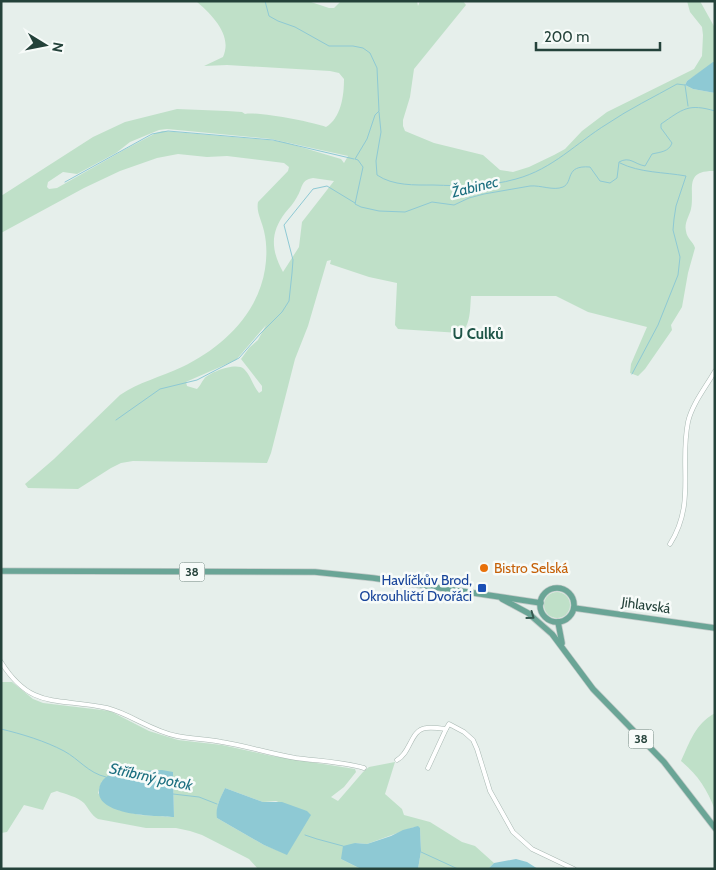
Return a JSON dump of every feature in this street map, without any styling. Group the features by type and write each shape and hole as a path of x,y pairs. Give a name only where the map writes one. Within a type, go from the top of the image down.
{"main road":[{"name":"38","path":"1,571 330,573 541,603"},
{"path":"560,589 572,596 574,608 568,618 558,622 546,617 542,612 541,603 543,597 549,591 560,589"},
{"path":"487,595 513,604 535,618 552,634 566,652"},
{"name":"Jihlavská","path":"574,608 715,628"},
{"name":"38","path":"558,622 560,636 566,652 575,666 593,689 664,762 715,828"}],"street":[{"path":"670,544 678,531 684,506 686,487 685,443 688,421 691,412 715,370"},
{"path":"1,662 12,678 25,690 45,699 106,708 148,727 175,736 220,741 286,756 364,768"},
{"path":"428,768 450,724 464,732 473,740 490,791 513,832 532,849 574,869"},
{"path":"398,760 406,753 419,730 425,728 446,729"}],"green space":[{"path":"196,1 308,1 334,8 341,1 417,1 418,6 420,1 463,1 466,5 414,69 403,126 405,131 434,143 483,155 500,170 513,172 529,167 565,149 582,131 607,112 694,69 702,56 703,35 702,27 690,12 687,1 700,1 715,28 715,62 687,81 685,85 693,89 715,93 715,171 698,174 692,182 692,202 686,228 695,248 682,307 671,325 672,330 645,369 638,376 630,373 631,364 647,327 588,312 556,296 471,296 468,322 460,333 398,329 395,325 397,283 369,277 330,264 331,260 327,261 308,326 295,359 267,463 133,461 121,463 111,468 78,489 28,488 25,484 54,459 120,395 197,359 224,340 236,328 255,301 265,269 266,241 258,213 258,202 288,171 289,167 284,163 227,156 207,157 178,154 157,158 120,171 84,188 1,233 1,196 93,137 125,122 177,109 272,115 326,127 335,118 341,106 344,79 339,73 227,65 204,66 223,57 225,41 219,26","holes":["167,129 271,139 348,156 344,163 341,159 284,142 163,131 124,150 57,188 49,189 47,187 48,182 63,172 77,174 116,153 130,142 159,130","309,179 334,181 302,222 299,247 283,272 274,249 275,235 280,220 296,199 304,183","266,325 258,340 241,359 262,386 262,391 259,393 244,369 240,367 229,367 207,376 197,389 187,386 186,382 236,360"]},
{"path":"557,592 566,596 570,605 566,614 557,618 548,614 544,605 548,596"},
{"path":"1,682 12,682 33,699 43,703 110,711 149,731 178,740 222,745 272,756 355,769 356,772 344,787 331,797 338,801 369,767 395,762 385,794 402,809 404,815 430,822 462,842 475,846 494,863 488,869 418,869 421,851 420,828 414,827 367,844 355,843 341,859 361,869 258,869 249,859 202,835 176,828 146,828 98,819 84,803 75,797 57,791 51,793 43,810 24,805 7,832 1,833","holes":["173,772 174,817 140,815 115,809 98,793 102,781","225,788 263,802 276,801 310,815 287,854 264,845 217,818 218,804"]},
{"path":"715,713 715,810 709,795 701,783 681,761 690,740 698,728 708,717"}],"water":[{"path":"715,62 715,93 693,89 685,85 687,81"},
{"path":"162,770 173,772 174,817 129,813 107,805 101,799 99,790 101,783 105,778 117,772"},
{"path":"225,788 263,802 282,802 307,811 311,815 287,855 264,845 217,818 218,806"},
{"path":"418,826 420,828 421,851 418,869 361,869 341,859 343,846 355,843 367,844"},
{"path":"516,859 527,862 538,869 488,869 494,863"}],"waterway":[{"name":"Žabinec","path":"265,1 269,16 295,27 329,46 363,48 370,53 377,68 379,111 375,115 367,139 355,159 363,167 355,204 361,207 379,211 405,212 432,202 454,205 484,194 530,186 559,188 566,185 573,171 582,167 590,167 600,181 610,183 617,178 619,162 629,160 645,166 652,154 664,151 671,146 672,143 661,128 661,124 686,109 698,108 715,111"},
{"path":"379,112 381,132 376,161 377,175 383,179 404,184 485,185 506,182 529,175 564,155 624,113 677,84 685,85"},
{"path":"685,85 688,106"},
{"path":"65,182 152,134 168,131 273,140 354,159"},
{"path":"620,163 644,170 686,176 676,206 673,230 680,257 678,275 658,325 632,374"},
{"path":"116,420 160,389 197,380 239,358 282,312 289,301 293,260 284,225 313,189 327,186 355,203"},
{"name":"Stříbrný potok","path":"1,729 57,747 89,769 106,777"},
{"name":"Stříbrný potok","path":"173,794 199,797 217,804"},
{"name":"Stříbrný potok","path":"305,835 343,846"},
{"name":"Stříbrný potok","path":"421,852 458,869"}],"place":[{"name":"Bistro Selská","path":"484,568"},
{"name":"Havlíčkův Brod, Okrouhličtí Dvořáci","path":"482,588"}],"district":[{"name":"U Culků","path":"478,334"}]}
